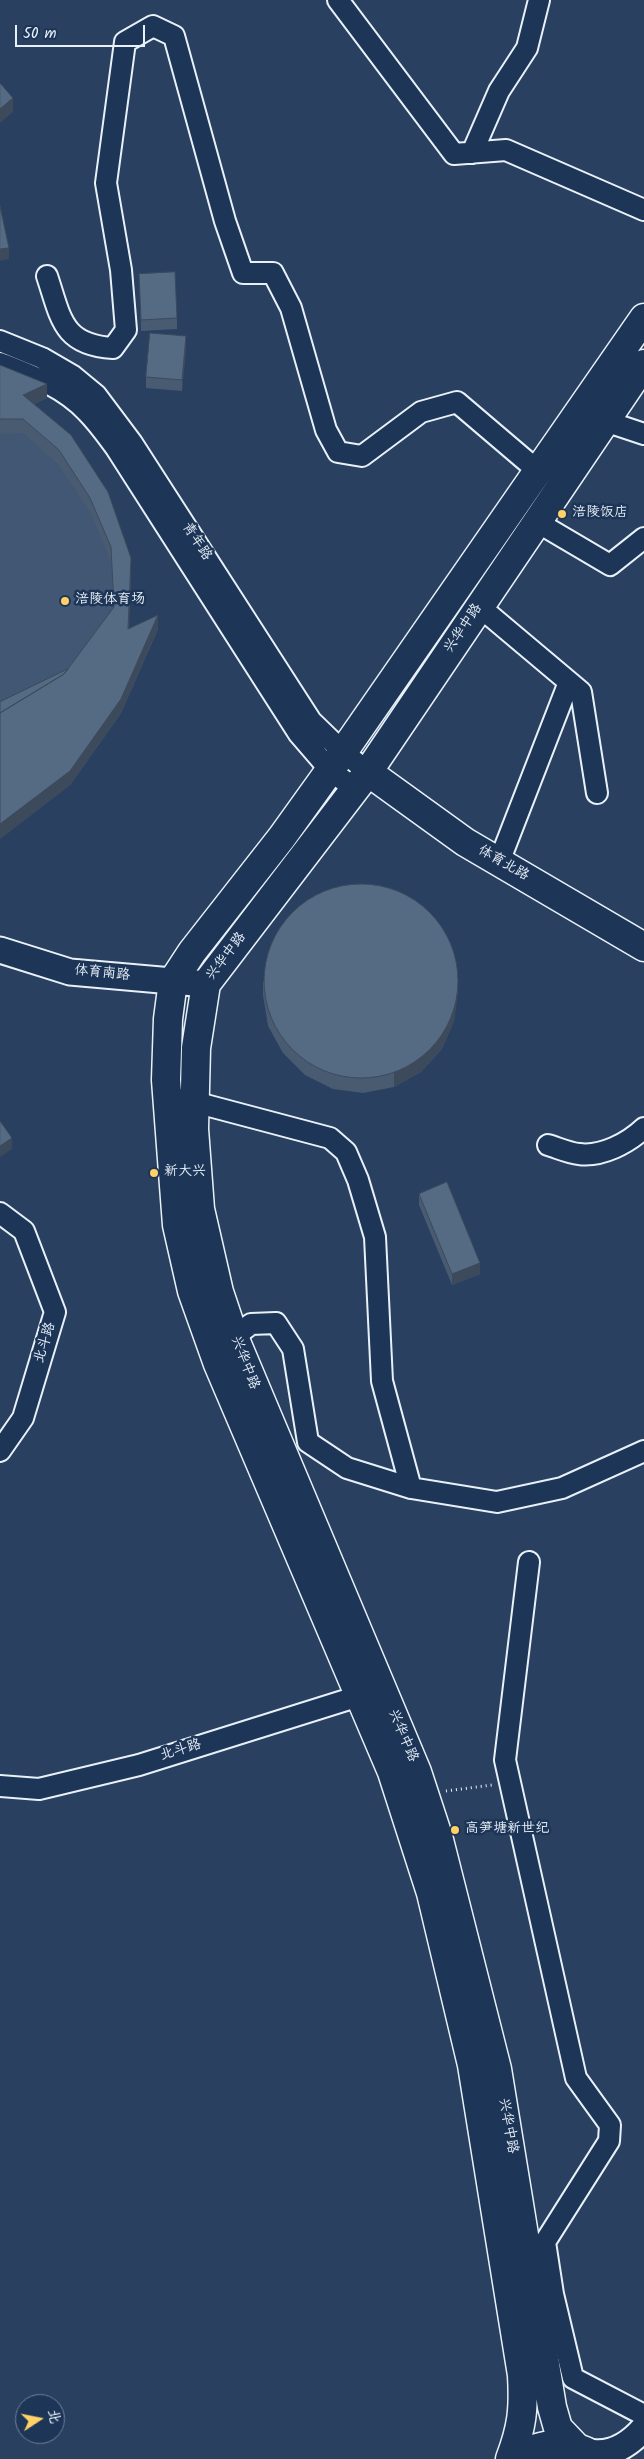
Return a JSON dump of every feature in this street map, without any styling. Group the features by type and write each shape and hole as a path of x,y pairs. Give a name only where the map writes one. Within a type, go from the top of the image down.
{"main road":[{"path":"510,2459 520,2434 524,2408 522,2375 472,2065 428,1884 392,1772 359,1696 222,1341 192,1291 177,1225 167,1095 168,1019 173,981 192,952 282,837 337,761 644,318"},
{"name":"兴华中路","path":"589,2453 558,2428 552,2407 497,2069 438,1836 417,1772 222,1341 219,1292 200,1209 194,1129 196,1048 206,984 361,781 644,364"},
{"name":"体育北路","path":"361,781 644,947"},
{"path":"518,2459 524,2454 545,2446 568,2445 589,2453"}],"street":[{"path":"338,0 454,154 506,150 644,210"},
{"path":"472,153 499,91 527,48 539,0"},
{"path":"47,276 61,318 74,338 92,347 113,348 126,330 121,270 106,184 125,42 153,26 174,36 225,221 243,273 273,273 291,308 326,430 338,452 362,456 420,412 457,402 538,471"},
{"name":"青年路","path":"0,341 42,358 73,376 96,395 132,443 337,761"},
{"path":"0,363 62,391 86,410 116,448 299,734 361,781"},
{"path":"605,421 644,434"},
{"path":"537,522 610,565 644,538"},
{"path":"480,607 581,692 597,793"},
{"path":"499,862 569,682"},
{"name":"体育南路","path":"0,950 70,972 206,984"},
{"path":"167,1095 330,1138 346,1152 358,1180 375,1237 382,1381 411,1488"},
{"path":"548,1145 580,1154 608,1150 633,1139 644,1128"},
{"name":"北斗路","path":"0,1213 24,1231 55,1312 24,1418 0,1451"},
{"path":"222,1341 251,1324 276,1323 293,1349 308,1442 347,1468 411,1488 497,1502 562,1488 644,1451"},
{"path":"529,1562 505,1760 576,2078 610,2125 609,2140 546,2242 553,2294 573,2378 643,2425"},
{"name":"北斗路","path":"0,1786 38,1789 139,1764 359,1696"},
{"path":"589,2453 599,2454 614,2451 631,2442 643,2425"},
{"path":"632,2459 643,2425"}],"path":[{"path":"424,1794 510,1783"}],"shaded area":[{"name":"涪陵体育场","path":"0,380 47,398 24,409 108,507 131,572 128,643 158,629 121,713 70,785 0,839"}],"building":[{"path":"0,83 13,98 0,109"},
{"path":"0,206 9,248 0,249"},
{"path":"175,272 177,318 141,320 139,274"},
{"path":"150,333 186,336 182,380 146,377"},
{"path":"0,365 47,384 23,395 71,435 108,492 131,558 128,629 158,615 121,699 70,771 0,824 0,713 64,674 114,607 111,547 90,498 59,450 23,419 0,419"},
{"path":"68,669 64,674 0,713 0,702"},
{"path":"361,884 389,888 407,896 422,906 436,920 446,935 454,953 458,981 454,1009 446,1027 436,1042 422,1056 407,1066 389,1074 361,1078 333,1074 315,1066 300,1056 286,1042 276,1027 268,1009 264,981 268,953 276,935 286,920 300,906 315,896 333,888"},
{"path":"0,1121 12,1138 0,1146"},
{"path":"447,1182 480,1263 452,1274 419,1194"}],"place":[{"name":"涪陵饭店","path":"562,514"},
{"name":"涪陵体育场","path":"65,601"},
{"name":"新大兴","path":"154,1173"},
{"name":"高笋塘新世纪","path":"455,1830"}]}
